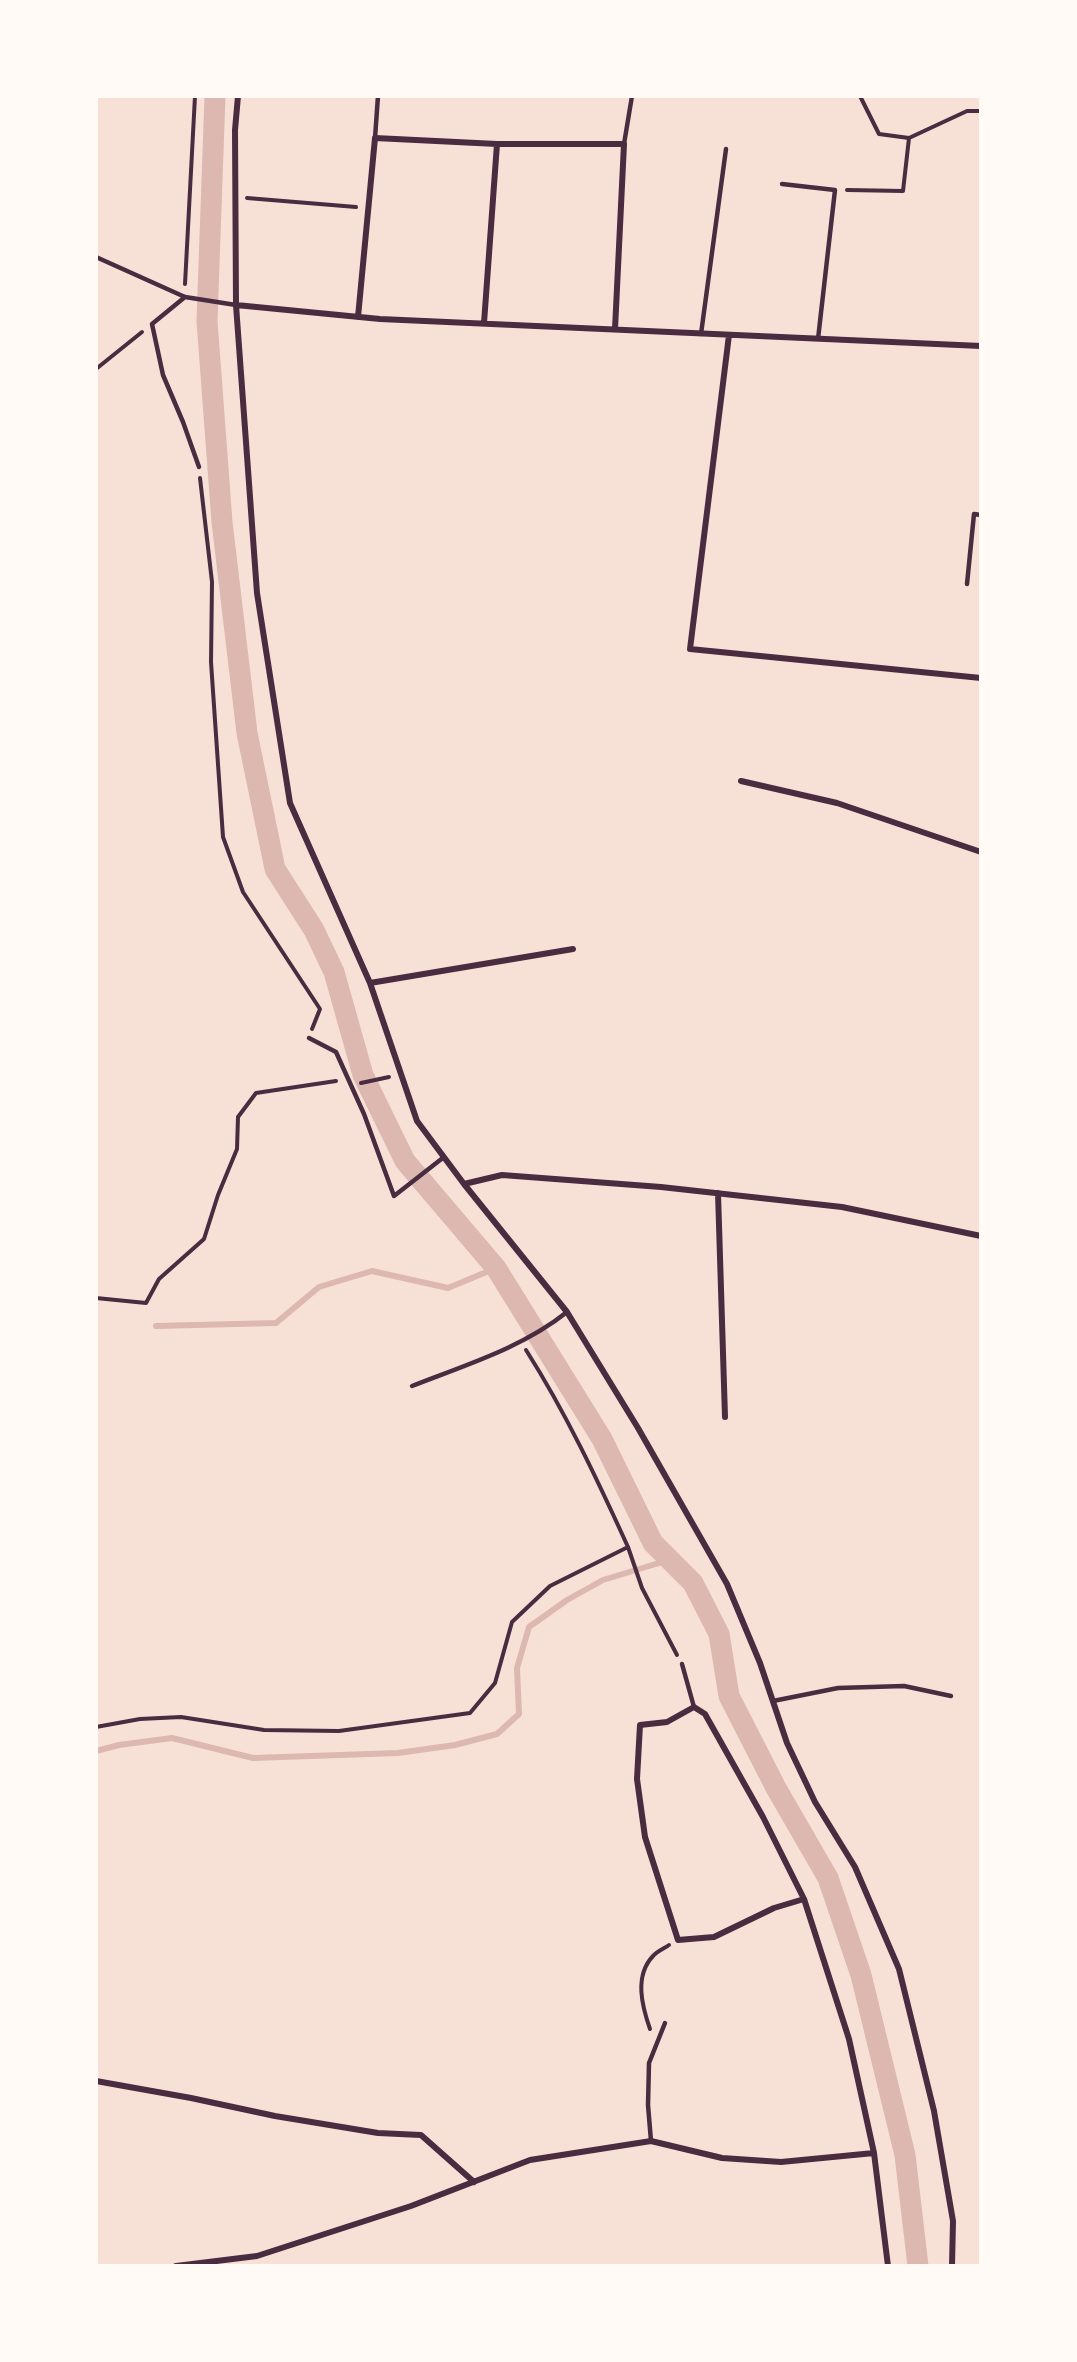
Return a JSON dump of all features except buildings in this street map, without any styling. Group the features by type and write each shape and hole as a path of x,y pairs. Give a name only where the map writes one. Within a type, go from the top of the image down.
{"street":[{"path":"238,96 235,130 236,305 257,592 290,802 370,983 417,1121 464,1184 567,1312 638,1428 727,1584 760,1664 787,1743 815,1802 855,1867 899,1969 934,2111 953,2221 952,2266"},
{"path":"358,316 375,138 497,144 624,144 615,329"},
{"path":"484,323 497,144"},
{"path":"236,305 358,316 484,323 981,346"},
{"path":"729,336 690,649 981,678"},
{"path":"741,781 837,803 981,852"},
{"path":"370,983 573,949"},
{"path":"464,1184 502,1175 718,1194 842,1207 981,1236"},
{"path":"718,1194 725,1417"},
{"path":"804,1899 774,1908 714,1937 678,1940 645,1838 637,1779 640,1725 667,1722 694,1707 705,1714 763,1817 804,1899 849,2039 874,2153 888,2266"},
{"path":"96,2081 275,2116 378,2133 421,2135 474,2182"},
{"path":"176,2266 257,2256 411,2206 530,2160 651,2141 722,2158 781,2162 874,2153"}],"lane":[{"path":"375,138 378,96"},
{"path":"624,144 632,96"},
{"path":"701,334 726,149"},
{"path":"782,184 835,190 818,339"},
{"path":"96,257 185,297 236,305"},
{"path":"185,297 152,324 163,375 199,467"},
{"path":"967,584 974,513 981,515"},
{"path":"309,1038 336,1052 350,1079 393,1196 444,1157"},
{"path":"412,1386 521,1342 567,1312"},
{"path":"682,1664 694,1707"},
{"path":"773,1701 838,1688 904,1686 951,1696"},
{"path":"651,2141 648,2105 649,2063 665,2023"}],"path":[{"path":"185,297 195,96"},
{"path":"860,96 879,134 909,138 968,111 981,111"},
{"path":"835,190 903,191 909,138"},
{"path":"236,197 368,208"},
{"path":"96,369 152,324"},
{"path":"199,467 212,582 211,662 224,837 243,892 320,1009 309,1038"},
{"path":"96,1298 146,1303 159,1279 204,1239 218,1195 237,1149 238,1117 256,1093 350,1079 360,1083 382,1078"},
{"path":"521,1342 555,1396 596,1476 628,1546 642,1588 682,1664"},
{"path":"96,1727 140,1719 181,1717 264,1730 339,1731 470,1713 495,1683 512,1622 550,1586 628,1546"},
{"path":"656,2046 645,2016 640,1980 653,1955 678,1940"}],"waterway":[{"path":"215,96 207,321 222,522 247,733 275,869 314,930 334,972 363,1075 405,1161 496,1268 602,1439 653,1543 693,1583 719,1634 729,1696 776,1788 828,1878 861,1975 905,2155 918,2266"},
{"path":"156,1326 276,1323 319,1287 372,1271 448,1288 496,1268"},
{"path":"96,1751 119,1745 172,1738 253,1758 398,1753 455,1745 497,1734 519,1714 517,1668 529,1627 567,1600 603,1580 669,1560"}]}
